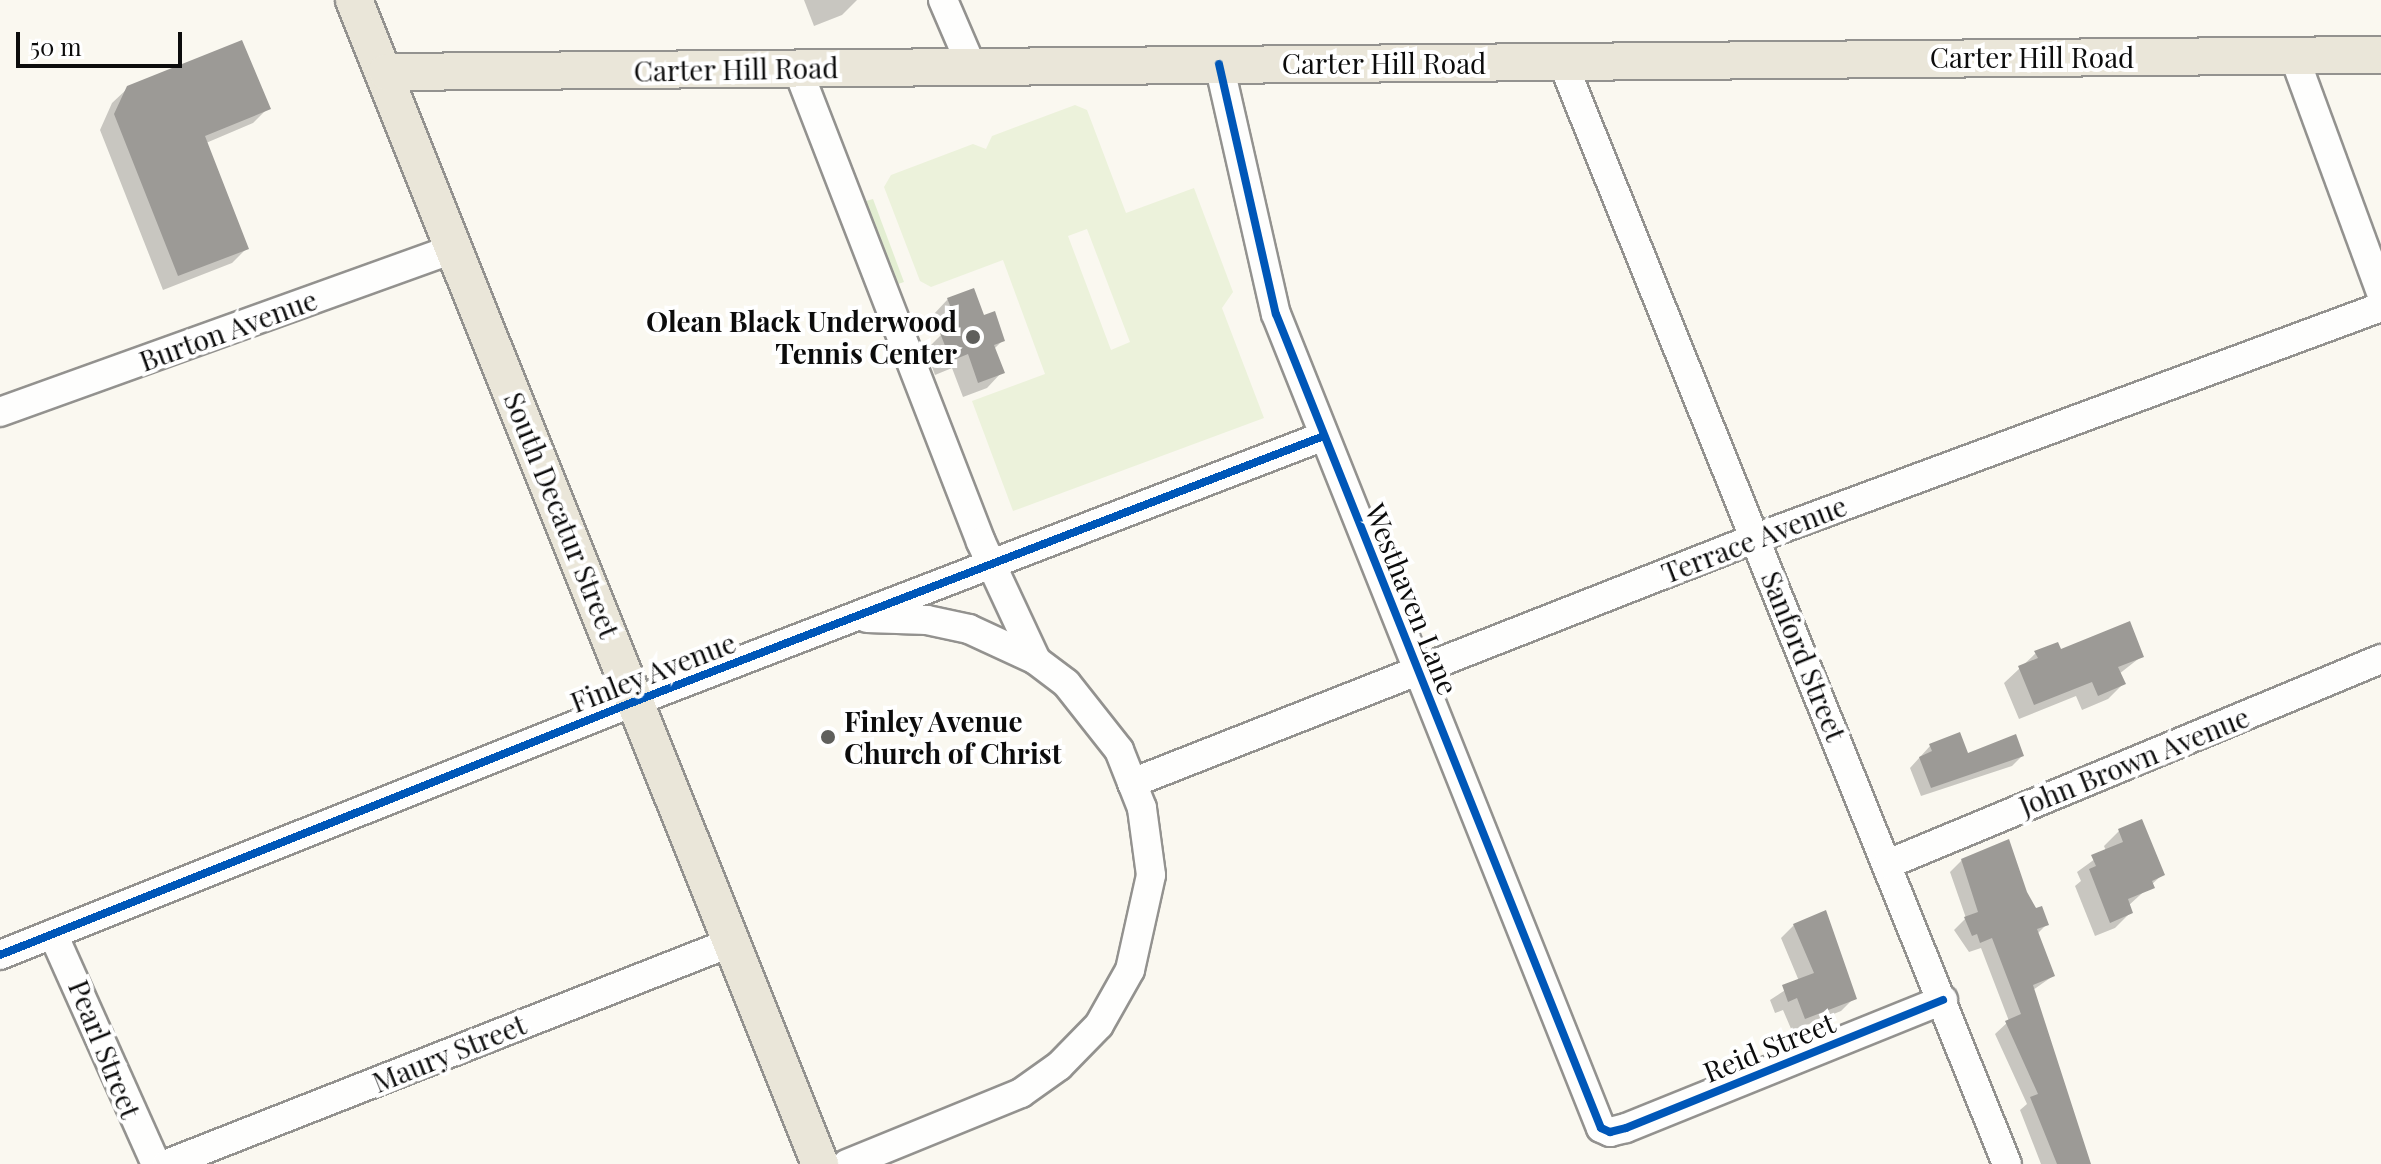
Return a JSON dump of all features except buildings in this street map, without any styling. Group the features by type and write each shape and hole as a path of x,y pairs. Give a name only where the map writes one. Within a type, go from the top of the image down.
{"main road":[{"name":"South Decatur Street","path":"354,0 387,72 820,1164"},
{"name":"Carter Hill Road","path":"387,72 2381,55"}],"street":[{"path":"943,0 971,65"},
{"path":"2294,56 2381,293"},
{"name":"Sanford Street","path":"1562,61 2007,1164"},
{"name":"Westhaven Lane","path":"1219,64 1276,314 1594,1117 1610,1132"},
{"path":"798,70 992,564 1036,660"},
{"name":"Burton Avenue","path":"0,412 455,248"},
{"name":"Terrace Avenue","path":"1132,783 1756,538 2381,307"},
{"name":"Finley Avenue","path":"0,955 636,701 1324,436"},
{"path":"847,1164 1021,1093 1059,1066 1099,1025 1130,970 1149,902 1149,847 1132,783 1099,718 1036,660 969,629 927,620 853,617"},
{"name":"John Brown Avenue","path":"1888,864 2381,659"},
{"name":"Pearl Street","path":"53,934 156,1164"},
{"name":"Maury Street","path":"167,1164 732,942"},
{"name":"Reid Street","path":"1610,1132 1943,1000"}],"green space":[{"path":"1075,105 1087,110 1126,213 1194,188 1233,292 1222,308 1264,418 1013,511 972,401 1045,374 1003,260 931,287 920,281 884,187 891,175 973,144 986,149 992,136","holes":["1087,229 1130,342 1111,350 1068,236"]},
{"path":"873,199 904,282 898,284 866,201"}],"cycle path":[{"path":"1219,64 1276,314 1601,1128 1610,1132 1626,1128 1943,1000"},
{"path":"0,955 636,701 1324,436"}],"place":[{"name":"Olean Black Underwood Tennis Center","path":"973,337"},
{"name":"Finley Avenue Church of Christ","path":"828,737"}]}
